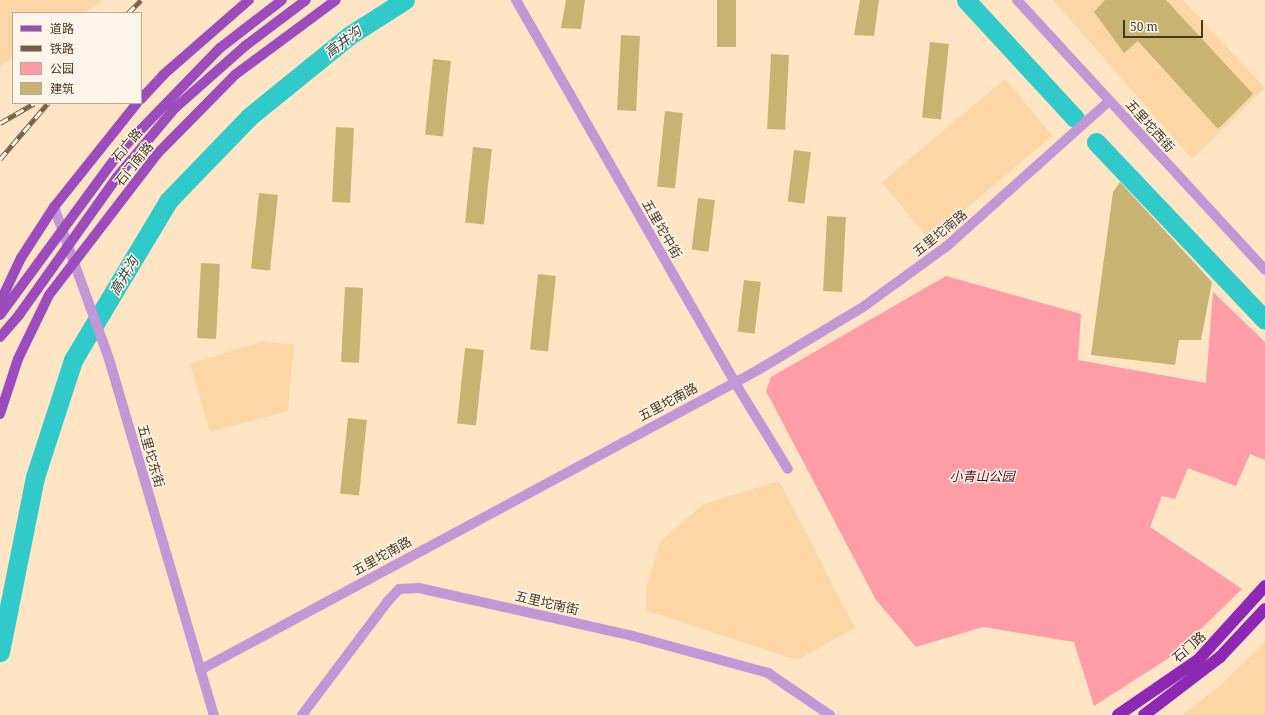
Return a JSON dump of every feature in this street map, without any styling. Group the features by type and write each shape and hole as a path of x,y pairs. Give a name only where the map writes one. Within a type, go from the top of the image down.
{"highway":[{"name":"石门路","path":"1118,715 1198,660 1265,586"},
{"path":"1144,715 1220,657 1265,609"}],"main road":[{"path":"142,98 162,75 249,0"},
{"name":"石广路","path":"0,315 122,149 220,48 282,0"},
{"name":"石广路","path":"0,337 20,315 117,177 175,108 245,46 306,0"},
{"name":"石门南路","path":"0,414 18,359 49,295 157,154 236,74 336,0"},
{"path":"0,302 21,258 54,207 136,104"}],"street":[{"name":"五里坨中街","path":"516,0 734,381 788,469"},
{"name":"五里坨西街","path":"1017,0 1265,270"},
{"name":"五里坨南路","path":"200,670 734,381 863,307 947,246 1109,101"},
{"name":"五里坨东街","path":"54,207 109,359 214,715"},
{"name":"五里坨南街","path":"302,715 387,602 399,589 419,588 633,636 768,672 830,715"}],"shaded area":[{"path":"0,0 104,0 86,12 12,12 12,59 0,66"},
{"path":"1053,0 1183,0 1265,88 1192,159"},
{"path":"1005,79 1053,136 929,239 882,182"},
{"path":"263,341 294,345 288,411 210,432 190,364"},
{"path":"779,481 855,628 797,660 647,611 646,587 661,540 704,504"},
{"path":"1265,642 1265,715 1182,715 1222,684"}],"green space":[{"name":"小青山公园","path":"946,276 1081,314 1078,360 1206,383 1213,292 1265,342 1265,460 1250,454 1236,486 1188,468 1175,499 1162,496 1150,527 1242,589 1175,654 1094,706 1074,642 983,627 916,647 876,600 766,391 771,377"}],"building":[{"path":"566,0 585,0 581,29 561,28"},
{"path":"717,0 736,0 736,47 717,47"},
{"path":"860,0 879,0 874,36 854,35"},
{"path":"1105,0 1166,0 1253,94 1218,129 1138,41 1124,53 1094,12"},
{"path":"621,35 640,36 636,111 617,110"},
{"path":"930,42 949,44 941,120 922,118"},
{"path":"771,54 789,55 785,130 767,129"},
{"path":"433,59 451,61 443,136 425,135"},
{"path":"665,111 683,113 675,188 657,187"},
{"path":"336,127 354,128 350,203 332,202"},
{"path":"473,147 492,149 484,225 465,223"},
{"path":"794,150 811,152 805,204 788,202"},
{"path":"1120,182 1212,282 1201,340 1179,340 1175,365 1091,355 1113,192"},
{"path":"259,193 278,195 270,271 251,269"},
{"path":"698,198 715,200 709,252 692,250"},
{"path":"827,216 846,217 842,292 823,291"},
{"path":"201,263 220,264 216,339 197,338"},
{"path":"538,274 556,276 548,351 530,350"},
{"path":"744,280 761,282 755,334 738,332"},
{"path":"345,287 363,288 359,363 341,362"},
{"path":"465,348 484,350 476,426 457,424"},
{"path":"348,418 367,420 359,496 340,494"}],"waterway":[{"name":"高井沟","path":"0,652 35,477 73,360 168,201 249,117 350,35 405,0"},
{"path":"966,0 1075,118"},
{"path":"1096,142 1265,320"}],"railway":[{"path":"129,12 141,0"},
{"path":"0,123 32,104"},
{"path":"0,159 47,104"}]}
